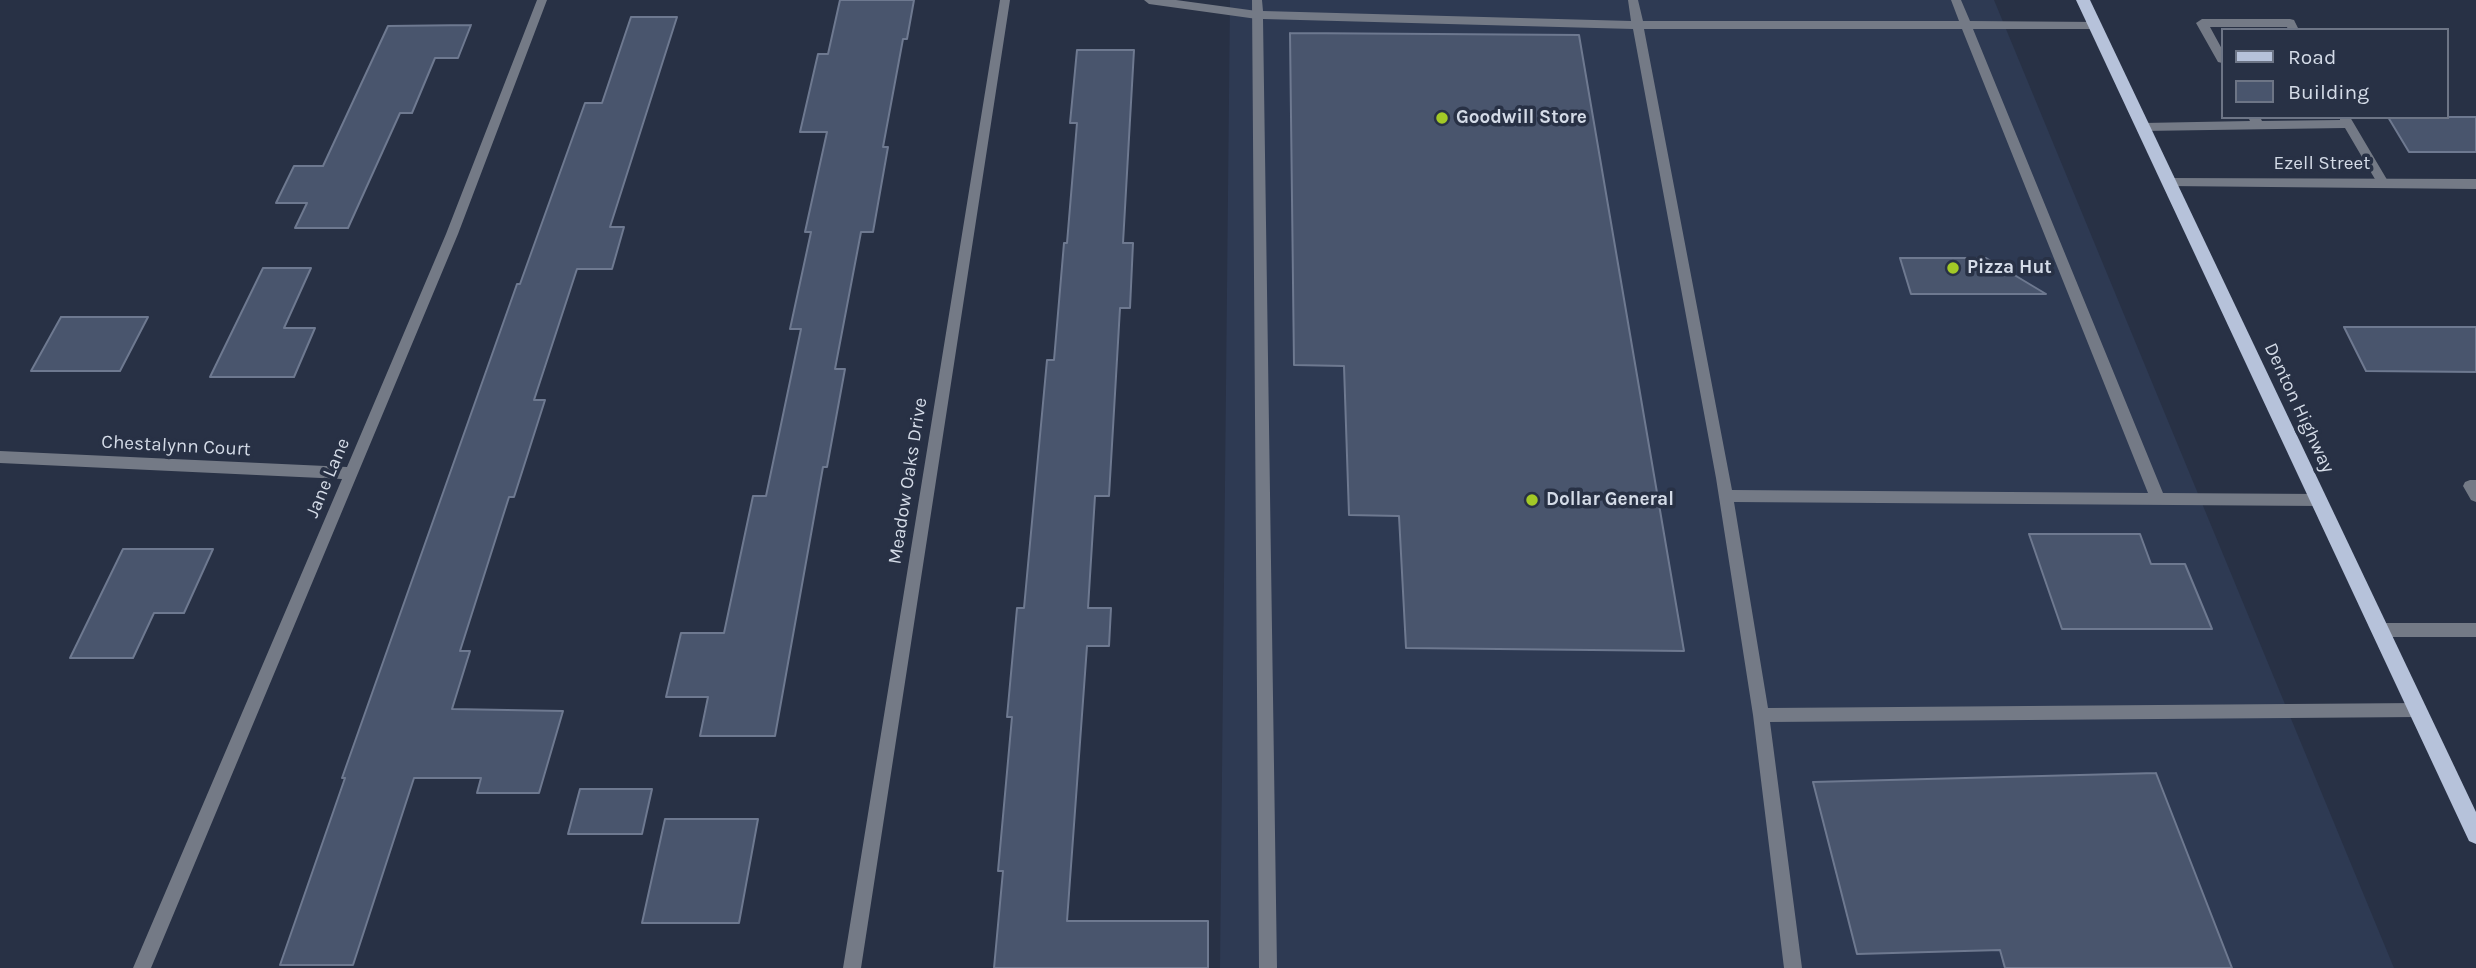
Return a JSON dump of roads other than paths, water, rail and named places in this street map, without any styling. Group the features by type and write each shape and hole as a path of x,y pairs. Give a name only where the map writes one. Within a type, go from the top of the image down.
{"main road":[{"name":"Denton Highway","path":"2083,0 2476,834"}],"street":[{"name":"Jane Lane","path":"142,968 452,234 542,0"},
{"name":"Meadow Oaks Drive","path":"852,968 1005,0"},
{"path":"1149,0 1639,25 2095,25"},
{"path":"1633,0 1726,496 1761,715 1793,968"},
{"path":"1956,0 2158,499"},
{"path":"1257,7 1268,968"},
{"path":"2220,55 2202,23 2290,23 2293,28"},
{"path":"2143,127 2256,121 2346,121 2383,183"},
{"name":"Ezell Street","path":"2168,182 2476,184"},
{"name":"Chestalynn Court","path":"0,457 351,473"},
{"path":"2476,486 2470,486 2476,496"},
{"path":"1726,496 2319,500"},
{"path":"2380,630 2476,630"},
{"path":"1761,715 2418,710"}],"place":[{"name":"Goodwill Store","path":"1442,118"},
{"name":"Pizza Hut","path":"1953,268"},
{"name":"Dollar General","path":"1532,500"}]}
